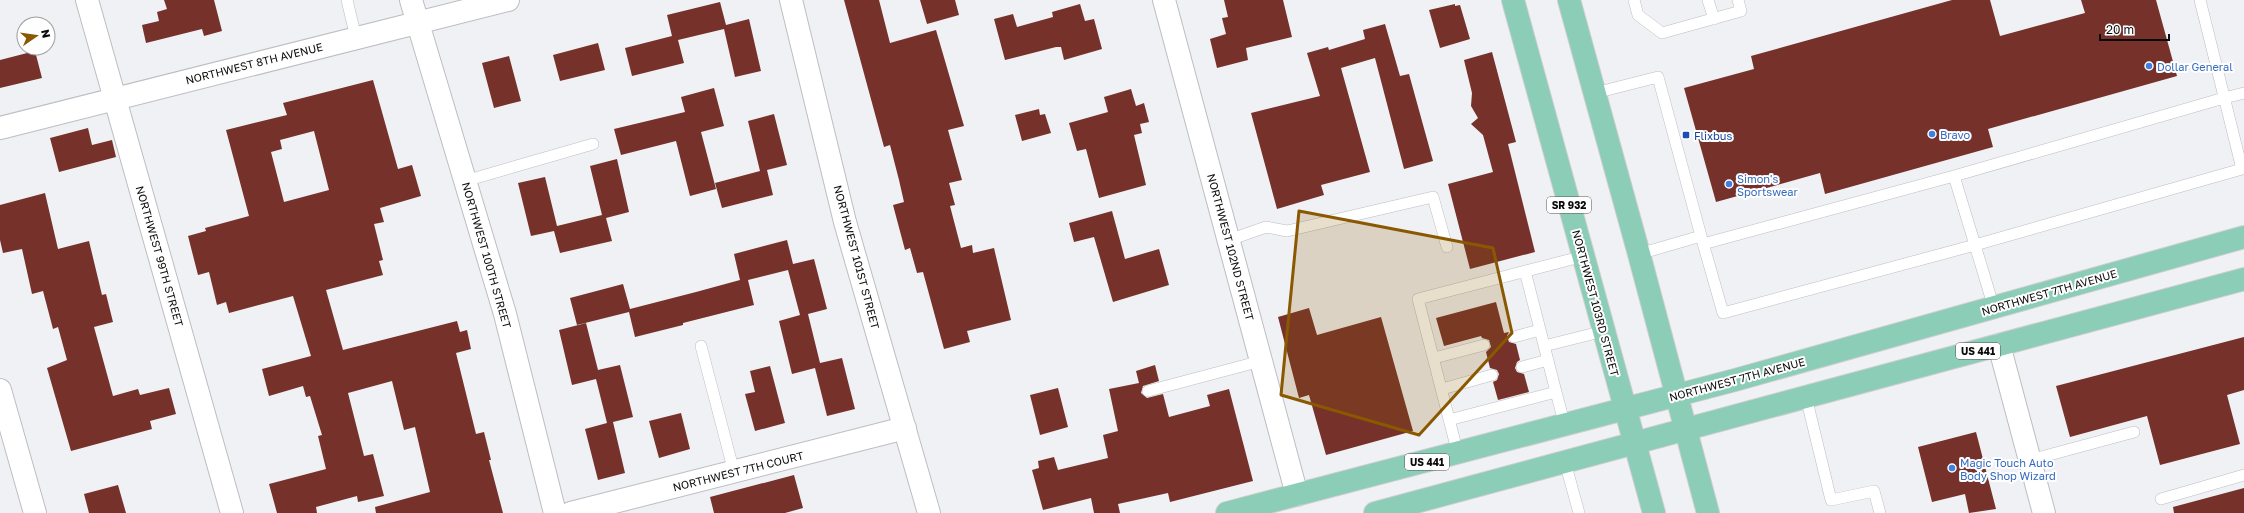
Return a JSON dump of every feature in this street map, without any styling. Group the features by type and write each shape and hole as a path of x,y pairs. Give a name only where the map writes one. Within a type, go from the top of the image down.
{"main road":[{"name":"NORTHWEST 103RD STREET","path":"1513,0 1654,513"},
{"path":"1569,0 1708,513"},
{"name":"NORTHWEST 7TH AVENUE","path":"1228,513 1565,426 1994,308 2244,237"},
{"name":"US 441","path":"1386,511 2244,279"},
{"path":"1272,513 1296,495"}],"street":[{"name":"NORTHWEST 99TH STREET","path":"87,0 116,98 232,513"},
{"name":"NORTHWEST 100TH STREET","path":"411,0 505,314 555,513"},
{"name":"NORTHWEST 8TH AVENUE","path":"0,128 508,0"},
{"name":"NORTHWEST 101ST STREET","path":"791,0 846,222 928,513"},
{"name":"NORTHWEST 102ND STREET","path":"1164,0 1296,495"},
{"path":"1998,345 2044,513"},
{"path":"0,390 34,513"},
{"name":"NORTHWEST 7TH COURT","path":"571,513 905,428"}],"lane":[{"path":"347,0 356,38"},
{"path":"1634,0 1638,15 1662,33 1741,11 1738,0"},
{"path":"1708,0 1714,19"},
{"path":"1595,93 1658,77 1723,313 1975,245 2242,169 2200,0"},
{"path":"1639,254 1702,240 1954,176 2244,93"},
{"path":"465,181 594,144"},
{"path":"1954,176 1994,308"},
{"path":"1228,240 1266,227 1287,231 1433,197 1447,247"},
{"path":"1458,454 1418,299 1584,256"},
{"path":"1525,271 1565,426"},
{"path":"1514,337 1540,330"},
{"path":"1544,346 1604,332"},
{"path":"1434,358 1484,345"},
{"path":"701,346 734,472"},
{"path":"1522,367 1548,360"},
{"path":"1148,392 1261,361"},
{"path":"1442,389 1492,375"},
{"path":"1450,420 1556,392"},
{"path":"1806,397 1831,500 1874,491 1880,513"},
{"path":"2030,460 2134,432"},
{"path":"1565,462 1579,513"},
{"path":"2161,499 2244,475"}],"highlighted area":[{"path":"1299,211 1493,248 1512,333 1419,435 1281,395"}],"building":[{"path":"164,0 214,0 222,31 204,36 202,29 146,43 142,25 159,21 157,12 167,9"},
{"path":"844,0 879,0 890,43 936,30 964,126 948,130 962,180 949,183 955,205 950,206 961,248 972,245 973,253 994,248 1011,320 967,331 970,342 944,349 923,272 917,273 910,248 905,250 893,205 904,202 899,180 890,145 884,147"},
{"path":"920,0 955,0 959,15 927,24"},
{"path":"1224,0 1283,0 1292,37 1246,48 1248,60 1217,68 1210,39 1226,34 1222,18 1228,17"},
{"path":"1952,0 1990,0 2000,36 2085,13 2081,0 2156,0 2177,76 1988,129 1993,147 1825,194 1820,173 1716,202 1684,88 1754,69 1751,56"},
{"path":"720,2 726,25 749,19 761,71 735,77 724,29 678,40 684,63 632,76 625,48 672,36 667,15"},
{"path":"1080,4 1085,21 1094,19 1102,49 1064,60 1061,47 1056,47 1005,60 994,19 1013,14 1017,27 1053,17 1052,12"},
{"path":"1455,4 1455,6 1460,5 1470,39 1440,48 1429,10"},
{"path":"1385,24 1400,76 1409,74 1433,161 1404,169 1375,58 1341,68 1370,172 1321,185 1324,195 1277,209 1251,113 1320,96 1307,53 1328,47 1329,50 1365,39 1363,30"},
{"path":"598,43 605,70 560,81 553,55"},
{"path":"1492,52 1516,142 1508,144 1535,252 1470,269 1448,184 1493,172 1483,135 1471,124 1478,118 1471,106 1472,93 1464,60"},
{"path":"16,56 36,56 42,78 0,88 0,60"},
{"path":"509,56 521,101 494,108 482,63"},
{"path":"373,80 398,169 412,165 421,196 380,208 384,222 374,224 383,260 379,261 383,275 326,290 343,350 457,321 460,332 467,330 471,349 456,353 476,434 484,432 491,460 489,460 503,513 376,513 375,507 430,492 415,427 404,430 392,381 348,393 364,456 373,454 384,496 358,502 357,496 316,507 317,513 277,513 269,484 326,469 318,436 322,435 310,396 306,397 303,386 269,396 262,369 311,356 293,296 229,313 226,302 217,305 209,272 198,275 188,236 206,231 205,228 249,216 226,130 287,115 283,103","holes":["314,131 329,190 284,202 271,152 282,149 280,140"]},
{"path":"714,88 724,126 701,132 716,189 690,196 676,141 621,155 614,129 685,112 681,97"},
{"path":"1131,89 1136,106 1144,103 1149,122 1140,124 1142,133 1134,135 1146,185 1099,198 1086,149 1077,151 1069,123 1108,112 1104,97"},
{"path":"1039,109 1040,115 1045,114 1051,133 1022,141 1015,115"},
{"path":"774,114 787,165 767,170 773,195 722,208 715,183 760,171 748,121"},
{"path":"88,128 92,145 112,140 116,157 59,172 50,138"},
{"path":"617,159 629,212 606,218 612,241 560,253 554,231 531,236 518,183 545,177 557,226 602,215 590,166"},
{"path":"45,193 58,249 89,241 102,295 106,294 113,322 94,327 113,396 138,389 140,395 169,388 176,414 150,421 152,429 71,451 47,368 67,360 58,327 53,329 43,291 32,294 22,249 3,253 0,240 0,205"},
{"path":"1112,211 1125,259 1159,249 1169,285 1113,302 1094,237 1074,242 1069,223"},
{"path":"787,240 793,264 814,259 827,309 808,314 820,363 842,358 855,409 827,416 815,368 792,374 779,321 800,315 788,270 748,280 754,305 683,323 683,325 635,337 629,312 577,325 570,298 623,284 630,309 696,292 740,280 734,254"},
{"path":"1496,302 1504,333 1509,332 1507,336 1509,342 1516,344 1520,360 1517,362 1515,368 1517,372 1524,374 1529,392 1498,400 1493,382 1497,380 1499,374 1497,370 1490,368 1486,352 1491,347 1489,340 1482,338 1481,336 1444,346 1436,318"},
{"path":"1309,308 1317,335 1381,317 1413,431 1326,455 1309,395 1299,398 1278,317"},
{"path":"586,323 598,370 620,365 633,417 613,422 625,473 598,480 585,429 607,423 596,379 572,385 559,330"},
{"path":"2244,337 2244,390 2227,395 2240,444 2160,465 2147,416 2070,437 2056,386"},
{"path":"1155,365 1159,381 1143,386 1141,393 1147,398 1163,394 1169,417 1210,406 1207,395 1229,389 1253,481 1170,502 1168,493 1118,504 1120,513 1094,513 1091,498 1043,510 1032,470 1039,468 1038,461 1054,457 1058,470 1108,458 1103,435 1118,431 1109,389 1139,383 1136,371"},
{"path":"770,366 785,423 755,431 745,394 755,392 750,371"},
{"path":"1058,388 1068,427 1040,435 1030,395"},
{"path":"681,413 690,449 659,458 649,421"},
{"path":"1976,432 1996,509 1969,513 1965,494 1932,502 1918,447"},
{"path":"794,475 803,508 785,513 714,513 710,497"},
{"path":"118,485 126,513 89,513 84,494"},
{"path":"2244,488 2244,513 2174,513 2173,507"}],"place":[{"name":"Dollar General","path":"2149,66"},
{"name":"Bravo","path":"1932,134"},
{"name":"Flixbus","path":"1686,135"},
{"name":"Simon's Sportswear","path":"1729,184"},
{"name":"Magic Touch Auto Body Shop Wizard","path":"1952,468"}]}
